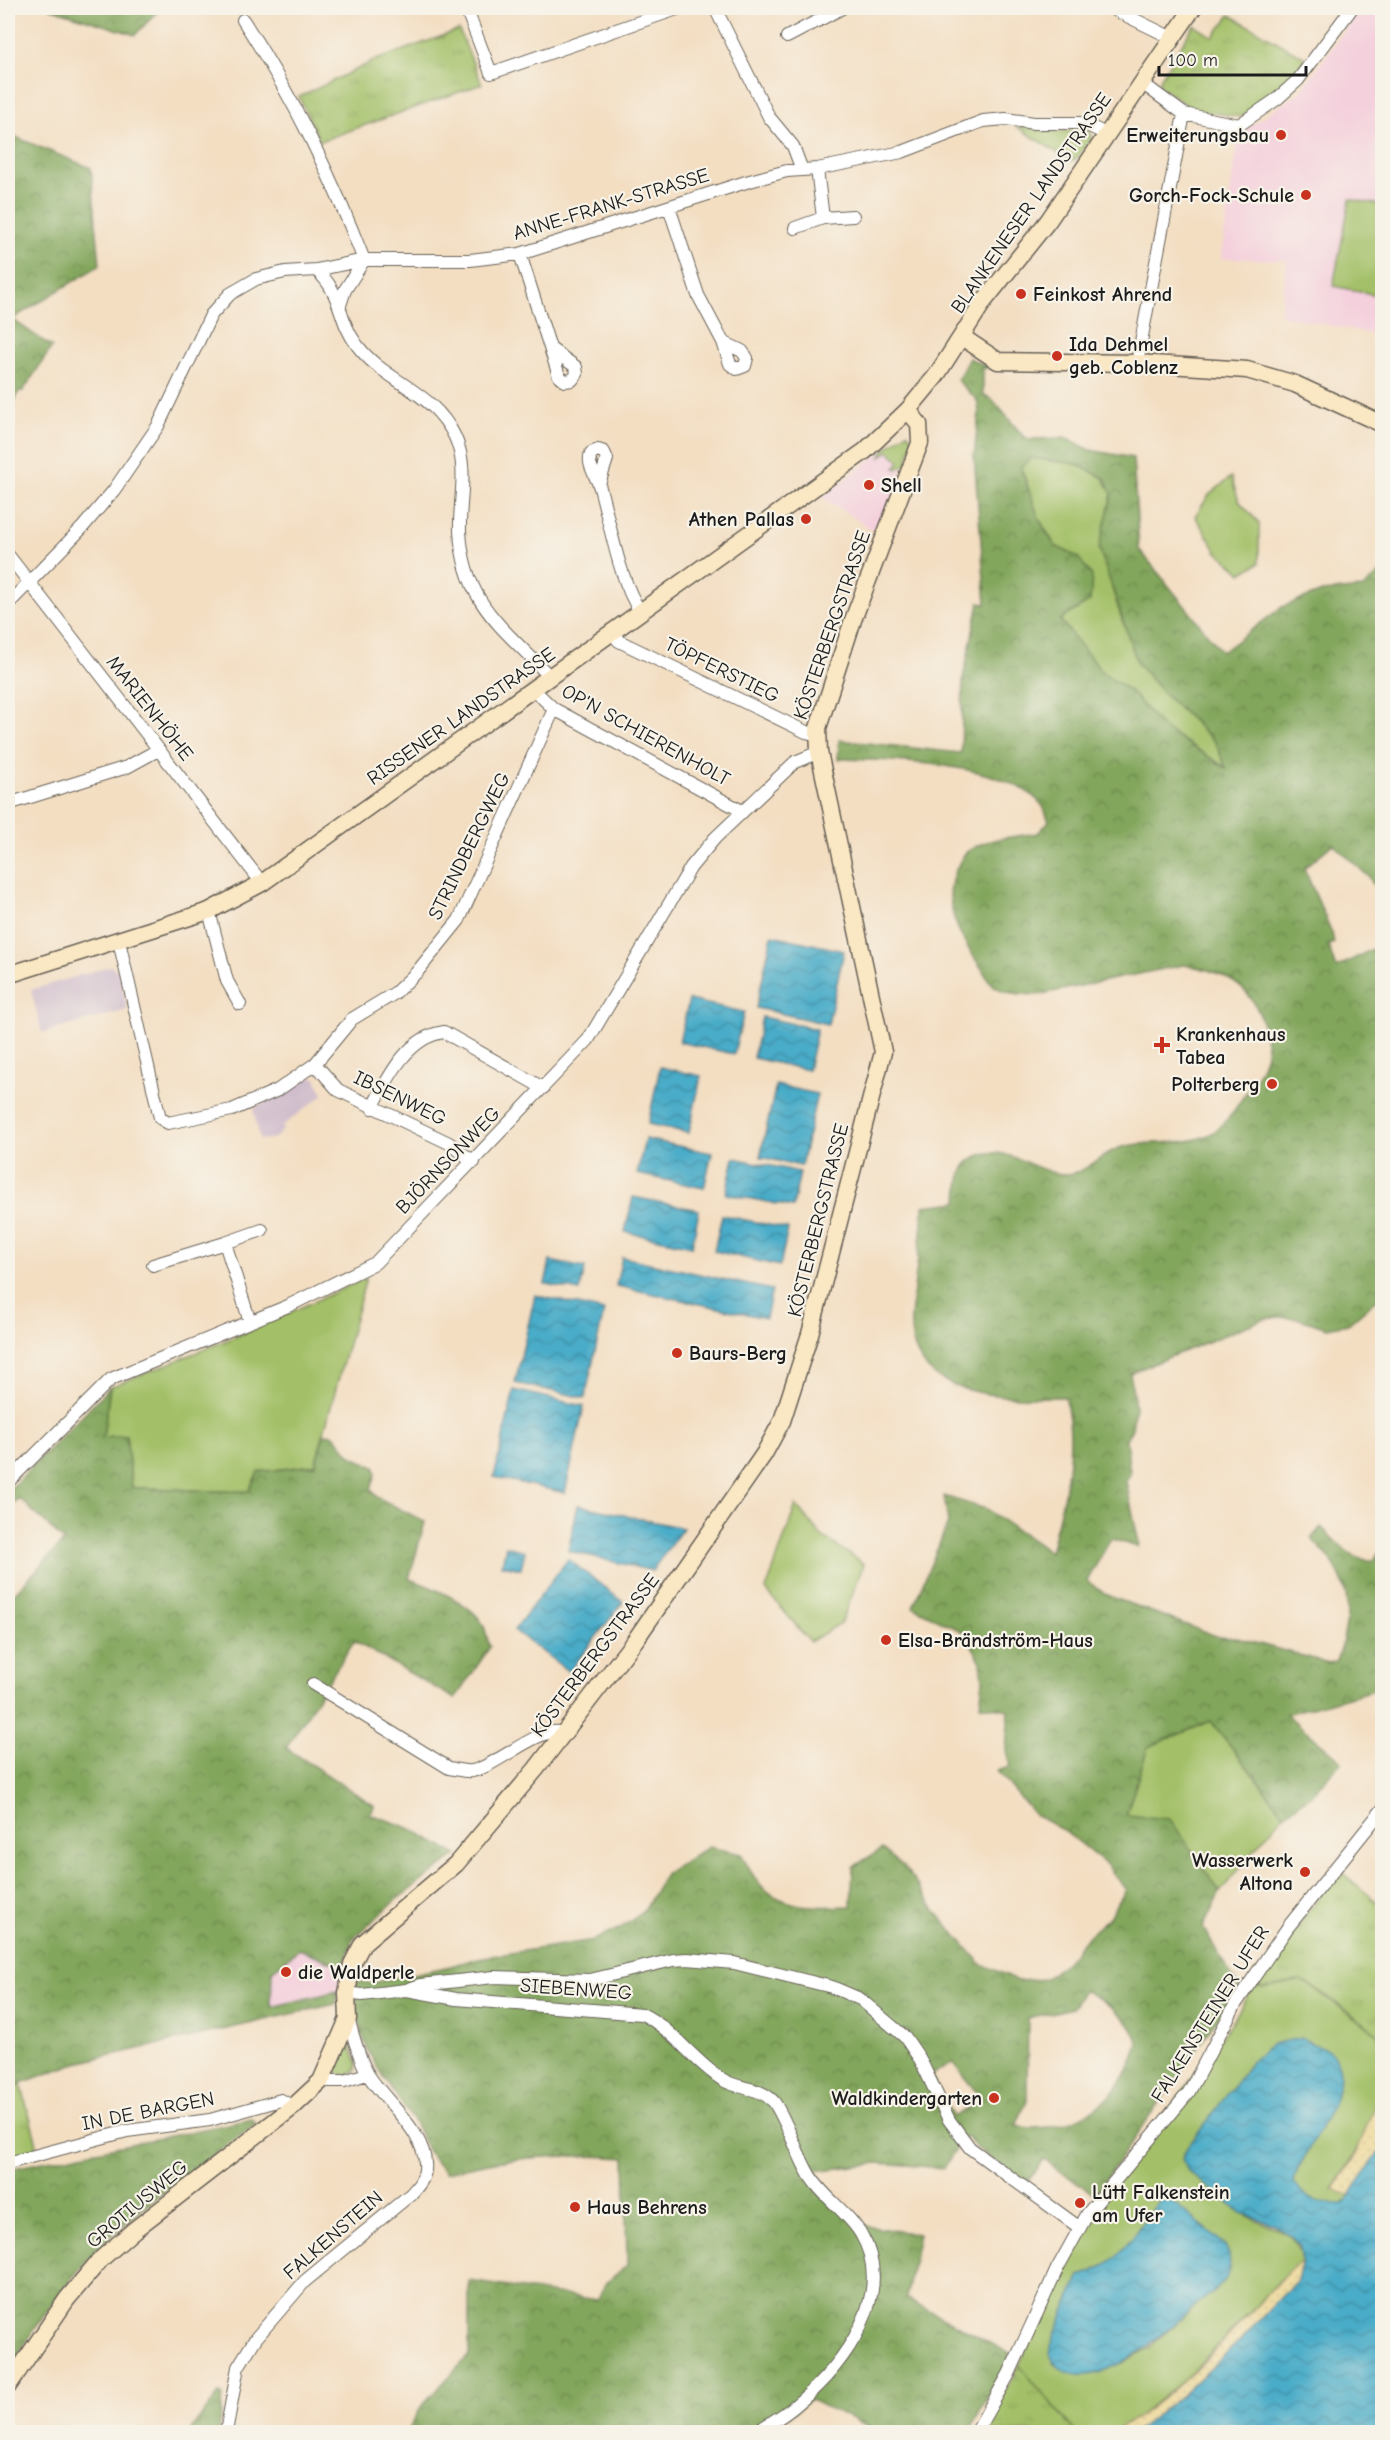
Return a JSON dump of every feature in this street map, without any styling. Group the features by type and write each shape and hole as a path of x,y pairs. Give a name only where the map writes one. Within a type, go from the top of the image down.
{"street":[{"path":"465,8 491,73 680,8"},
{"path":"715,8 769,117 793,146 802,170"},
{"path":"788,37 842,8"},
{"path":"1111,8 1172,38"},
{"name":"BLANKENESER LANDSTRASSE","path":"903,414 936,376 984,301 1028,248 1193,8"},
{"path":"1142,83 1184,114 1239,125 1277,99 1298,80 1352,8"},
{"path":"243,20 308,128 338,194 364,260 345,290 340,304"},
{"path":"1137,363 1184,114"},
{"name":"ANNE-FRANK-STRASSE","path":"8,604 100,506 147,443 171,400 199,334 219,304 256,279 285,272 316,270 364,260 470,260 520,254 746,182 902,152 983,121 994,119 1040,123 1083,123 1106,134"},
{"path":"817,169 823,218"},
{"path":"669,207 698,295 723,342"},
{"path":"795,228 823,218 853,216"},
{"path":"520,254 551,349"},
{"path":"316,270 333,286 347,328 367,356 412,388 445,419 456,438 463,469 460,532 469,578 478,598 500,629 550,678"},
{"path":"962,338 998,361 1137,363 1247,370 1269,375 1383,424"},
{"name":"RISSENER LANDSTRASSE","path":"8,975 209,911 262,883 613,634 865,451 903,414"},
{"name":"KÖSTERBERGSTRASSE","path":"321,2081 348,2019 347,1993 352,1964 363,1943 456,1864 563,1733 636,1639 774,1438 788,1404 816,1312 883,1047 817,734 856,611 918,447 915,435 903,414"},
{"path":"599,484 629,592 641,613"},
{"name":"MARIENHÖHE","path":"8,555 262,883"},
{"name":"TÖPFERSTIEG","path":"613,634 619,641 806,732 817,734"},
{"name":"OP'N SCHIERENHOLT","path":"534,690 554,709 742,811"},
{"name":"STRINDBERGWEG","path":"119,941 160,1118 168,1123 251,1104 278,1090 315,1064 352,1019 395,993 417,972 459,920 554,709"},
{"path":"8,804 127,767 158,750"},
{"name":"BJÖRNSONWEG","path":"8,1482 111,1379 250,1322 375,1263 474,1162 588,1040 691,867 742,811 795,762 819,752"},
{"path":"209,911 227,981 240,1004"},
{"path":"372,1108 398,1061 432,1034 444,1032 543,1088"},
{"name":"IBSENWEG","path":"315,1064 338,1090 449,1143 474,1162"},
{"path":"153,1265 262,1230"},
{"path":"225,1243 250,1322"},
{"path":"313,1684 449,1768 471,1771 532,1741 555,1732 563,1733"},
{"name":"FALKENSTEINER UFER","path":"976,2433 1009,2374 1080,2228 1104,2193 1189,2092 1235,2005 1276,1944 1316,1890 1383,1810"},
{"path":"347,1993 362,1995 406,1990 422,1985 494,1977 590,1980 673,1960 696,1959 734,1963 832,1987 860,1999 905,2037 920,2059 949,2120 970,2148 1080,2228"},
{"name":"SIEBENWEG","path":"406,1990 456,1999 642,2014 665,2028 724,2081 766,2093 774,2102 810,2175 862,2235 870,2255 872,2279 871,2297 866,2315 849,2346 814,2388 796,2405 756,2433"},
{"name":"FALKENSTEIN","path":"226,2433 238,2367 256,2338 305,2281 411,2194 422,2181 425,2170 420,2145 368,2074 348,2019"},
{"path":"321,2081 344,2081 368,2074"},
{"name":"GROTIUSWEG","path":"8,2386 57,2314 100,2260 134,2230 293,2107 321,2081"},
{"name":"IN DE BARGEN","path":"8,2163 127,2131 210,2120 281,2100 293,2107"}],"shaded area":[{"name":"Gorch-Fock-Schule","path":"1361,8 1382,8 1382,336 1280,315 1287,260 1221,258 1239,133 1299,93"},
{"path":"907,432 913,439 879,534 822,497"},
{"path":"110,966 119,971 127,1010 42,1033 31,990"},
{"path":"306,1077 316,1078 323,1095 282,1126 284,1129 275,1138 260,1140 253,1109"},
{"path":"299,1949 344,1967 338,1991 271,2007 272,1971"}],"green space":[{"path":"49,8 161,8 135,35"},
{"path":"1230,15 1307,59 1268,97 1241,117 1194,110 1159,86 1160,79 1194,25 1213,37"},
{"path":"459,30 482,84 320,141 299,97 376,60"},
{"path":"1014,125 1054,132 1086,129 1090,132 1091,140 1076,159 1070,161"},
{"path":"8,134 91,168 100,265 12,319 52,347 23,391 19,391 8,416"},
{"path":"1350,199 1382,205 1382,296 1333,286"},
{"path":"969,358 990,368 983,368 983,394 993,400 1024,437 1031,439 1067,438 1090,450 1133,458 1139,549 1222,652 1282,607 1322,592 1363,588 1382,571 1382,901 1369,877 1333,844 1304,868 1332,933 1334,943 1328,945 1336,968 1382,944 1382,1295 1348,1324 1327,1328 1300,1319 1278,1317 1264,1319 1130,1373 1135,1406 1132,1429 1126,1439 1130,1473 1126,1482 1139,1543 1138,1547 1111,1539 1087,1581 1109,1596 1219,1637 1237,1638 1329,1663 1336,1661 1342,1643 1346,1626 1346,1595 1335,1567 1311,1539 1321,1527 1345,1550 1366,1560 1374,1560 1382,1548 1382,1629 1373,1653 1382,1655 1382,1688 1286,1714 1342,1761 1310,1796 1284,1814 1211,1721 1148,1747 1126,1815 1170,1819 1220,1892 1203,1928 1239,1988 1095,2195 1044,2160 1025,2184 978,2149 965,2136 944,2168 878,2163 815,2171 859,2225 919,2234 906,2298 1011,2354 969,2432 882,2432 810,2400 769,2432 407,2432 423,2404 469,2356 469,2281 598,2300 605,2284 627,2265 625,2158 557,2156 489,2163 445,2173 430,2154 414,2122 372,2058 360,2025 356,1981 371,1983 478,1958 594,1940 619,1929 643,1912 666,1873 709,1847 741,1854 758,1882 778,1898 801,1905 826,1907 851,1906 853,1867 882,1849 905,1868 938,1914 980,1963 1018,1981 1045,1979 1066,1962 1090,1934 1109,1917 1126,1890 1108,1866 1064,1831 1035,1815 997,1771 1010,1767 1006,1750 1009,1710 980,1705 983,1680 981,1662 965,1633 913,1607 948,1523 944,1496 986,1509 1050,1552 1067,1475 1070,1436 1065,1397 1016,1397 965,1389 943,1380 926,1366 914,1347 911,1320 923,1206 958,1202 962,1172 974,1158 985,1154 1008,1155 1054,1173 1065,1174 1080,1171 1122,1147 1143,1143 1185,1141 1206,1136 1227,1120 1236,1108 1257,1076 1267,1045 1260,1016 1246,992 1224,976 1197,967 1183,965 1037,995 1014,993 998,988 988,979 959,931 951,905 952,879 963,855 976,846 993,840 1038,833 1049,821 1042,806 1024,790 1002,779 975,772 916,763 838,759 839,740 961,753 963,678 979,603 986,604 974,456 979,412 977,400 957,380","holes":["1031,458 1076,464 1104,478 1112,495 1099,548 1137,663 1163,693 1215,742 1226,768 1162,727 1131,692 1102,672 1060,620 1090,601 1092,576 1078,557 1055,546 1039,519 1021,468","1084,1990 1123,2017 1138,2041 1132,2061 1110,2096 1077,2119 1037,2128 1016,2126 1027,2100 1028,2018 1072,2008","952,2062 982,2099 953,2117 931,2075"]},
{"path":"907,432 913,439 907,464 897,469 895,468 900,461 888,451 881,457 883,451"},
{"path":"1031,458 1076,464 1104,478 1112,494 1108,512 1112,588 1123,623 1163,693 1215,742 1227,769 1162,727 1131,692 1102,672 1060,620 1090,601 1078,557 1055,546 1039,519 1021,467"},
{"path":"1231,477 1239,501 1259,523 1259,563 1242,573 1217,552 1195,516 1209,495"},
{"path":"366,1278 315,1465 258,1472 249,1491 132,1488 126,1435 103,1437 110,1387 235,1337"},
{"path":"110,1387 103,1437 126,1435 132,1488 249,1491 258,1472 315,1465 324,1434 334,1435 351,1456 375,1467 376,1474 371,1489 377,1497 425,1522 409,1579 438,1590 467,1607 483,1624 490,1647 455,1699 354,1641 286,1748 375,1806 370,1814 412,1829 457,1855 396,1900 352,1940 344,1967 299,1949 272,1971 271,2007 338,1991 336,2004 73,2064 8,2088 8,1600 64,1541 19,1498 8,1509 8,1491"},
{"path":"796,1505 821,1535 864,1564 841,1623 810,1642 766,1590"},
{"path":"1211,1721 1284,1814 1220,1892 1170,1820 1126,1815 1148,1747"},
{"path":"1339,1870 1382,1906 1382,2027 1378,2034 1306,1983 1288,1982 1264,1988 1254,1986"},
{"path":"1303,1981 1378,2034 1381,2076 1372,2116 1355,2153 1333,2189 1352,2196 1344,2204 1328,2203 1309,2198 1298,2188 1293,2181 1297,2168 1248,2066 1227,2098 1186,2149 1182,2159 1241,2212 1287,2234 1299,2250 1302,2261 1288,2272 1186,2378 1130,2423 1113,2432 1075,2432 1019,2365 1063,2269 1093,2216 1232,2022 1254,1986","holes":["1153,2209 1199,2303 1150,2347 1123,2363 1065,2370 1055,2363 1049,2353 1080,2276 1103,2266 1123,2250 1132,2241"]},
{"path":"346,2039 357,2062 356,2070 347,2076 338,2073 335,2065"},
{"path":"21,2084 38,2148 8,2161 8,2088"},
{"path":"252,2119 256,2124 155,2199 98,2249 62,2292 8,2369 8,2169"},
{"path":"1019,2365 1075,2432 984,2432"},
{"path":"219,2394 223,2396 219,2432 189,2432"}],"sand":[{"path":"1382,2086 1382,2147 1352,2196 1333,2190 1354,2159"},
{"path":"1302,2261 1297,2280 1235,2346 1184,2393 1135,2432 1113,2432 1138,2417 1185,2380 1288,2271"}],"water":[{"path":"772,935 844,951 828,1024 756,1008"},
{"path":"689,1000 744,1012 734,1054 679,1042"},
{"path":"762,1017 817,1029 808,1070 753,1058"},
{"path":"660,1067 701,1076 689,1133 648,1124"},
{"path":"776,1085 817,1094 801,1166 760,1157"},
{"path":"645,1139 712,1153 704,1188 637,1174"},
{"path":"734,1158 800,1172 793,1207 726,1194"},
{"path":"633,1197 699,1210 692,1246 625,1232"},
{"path":"722,1215 788,1229 780,1266 714,1251"},
{"path":"622,1257 772,1290 766,1318 616,1286"},
{"path":"550,1261 585,1268 580,1291 545,1284"},
{"path":"535,1295 604,1311 585,1398 515,1383"},
{"path":"514,1390 584,1406 565,1493 494,1477"},
{"path":"578,1505 683,1528 652,1571 568,1551"},
{"path":"506,1546 525,1551 521,1569 502,1565"},
{"path":"568,1559 623,1602 569,1672 514,1630"},
{"path":"1301,2038 1330,2052 1339,2064 1340,2079 1336,2097 1328,2115 1293,2181 1298,2188 1309,2198 1344,2204 1382,2147 1382,2432 1135,2432 1184,2393 1235,2346 1297,2280 1302,2261 1300,2246 1292,2237 1273,2224 1242,2213 1188,2171 1182,2159 1186,2149 1254,2059 1272,2044"},
{"path":"1168,2198 1209,2231 1227,2249 1230,2265 1225,2280 1166,2331 1124,2362 1102,2372 1081,2375 1063,2370 1049,2353 1055,2333 1080,2276 1107,2264 1135,2235 1160,2200"}],"place":[{"name":"Erweiterungsbau","path":"1281,135"},
{"name":"Gorch-Fock-Schule","path":"1306,195"},
{"name":"Feinkost Ahrend","path":"1021,294"},
{"name":"Ida Dehmel geb. Coblenz","path":"1057,356"},
{"name":"Shell","path":"869,485"},
{"name":"Athen Pallas","path":"806,519"},
{"name":"Krankenhaus Tabea","path":"1162,1045"},
{"name":"Polterberg","path":"1272,1084"},
{"name":"Baurs-Berg","path":"677,1353"},
{"name":"Elsa-Brändström-Haus","path":"886,1640"},
{"name":"Wasserwerk Altona","path":"1305,1872"},
{"name":"die Waldperle","path":"286,1972"},
{"name":"Waldkindergarten","path":"994,2098"},
{"name":"Lütt Falkenstein am Ufer","path":"1080,2203"},
{"name":"Haus Behrens","path":"575,2207"}]}
